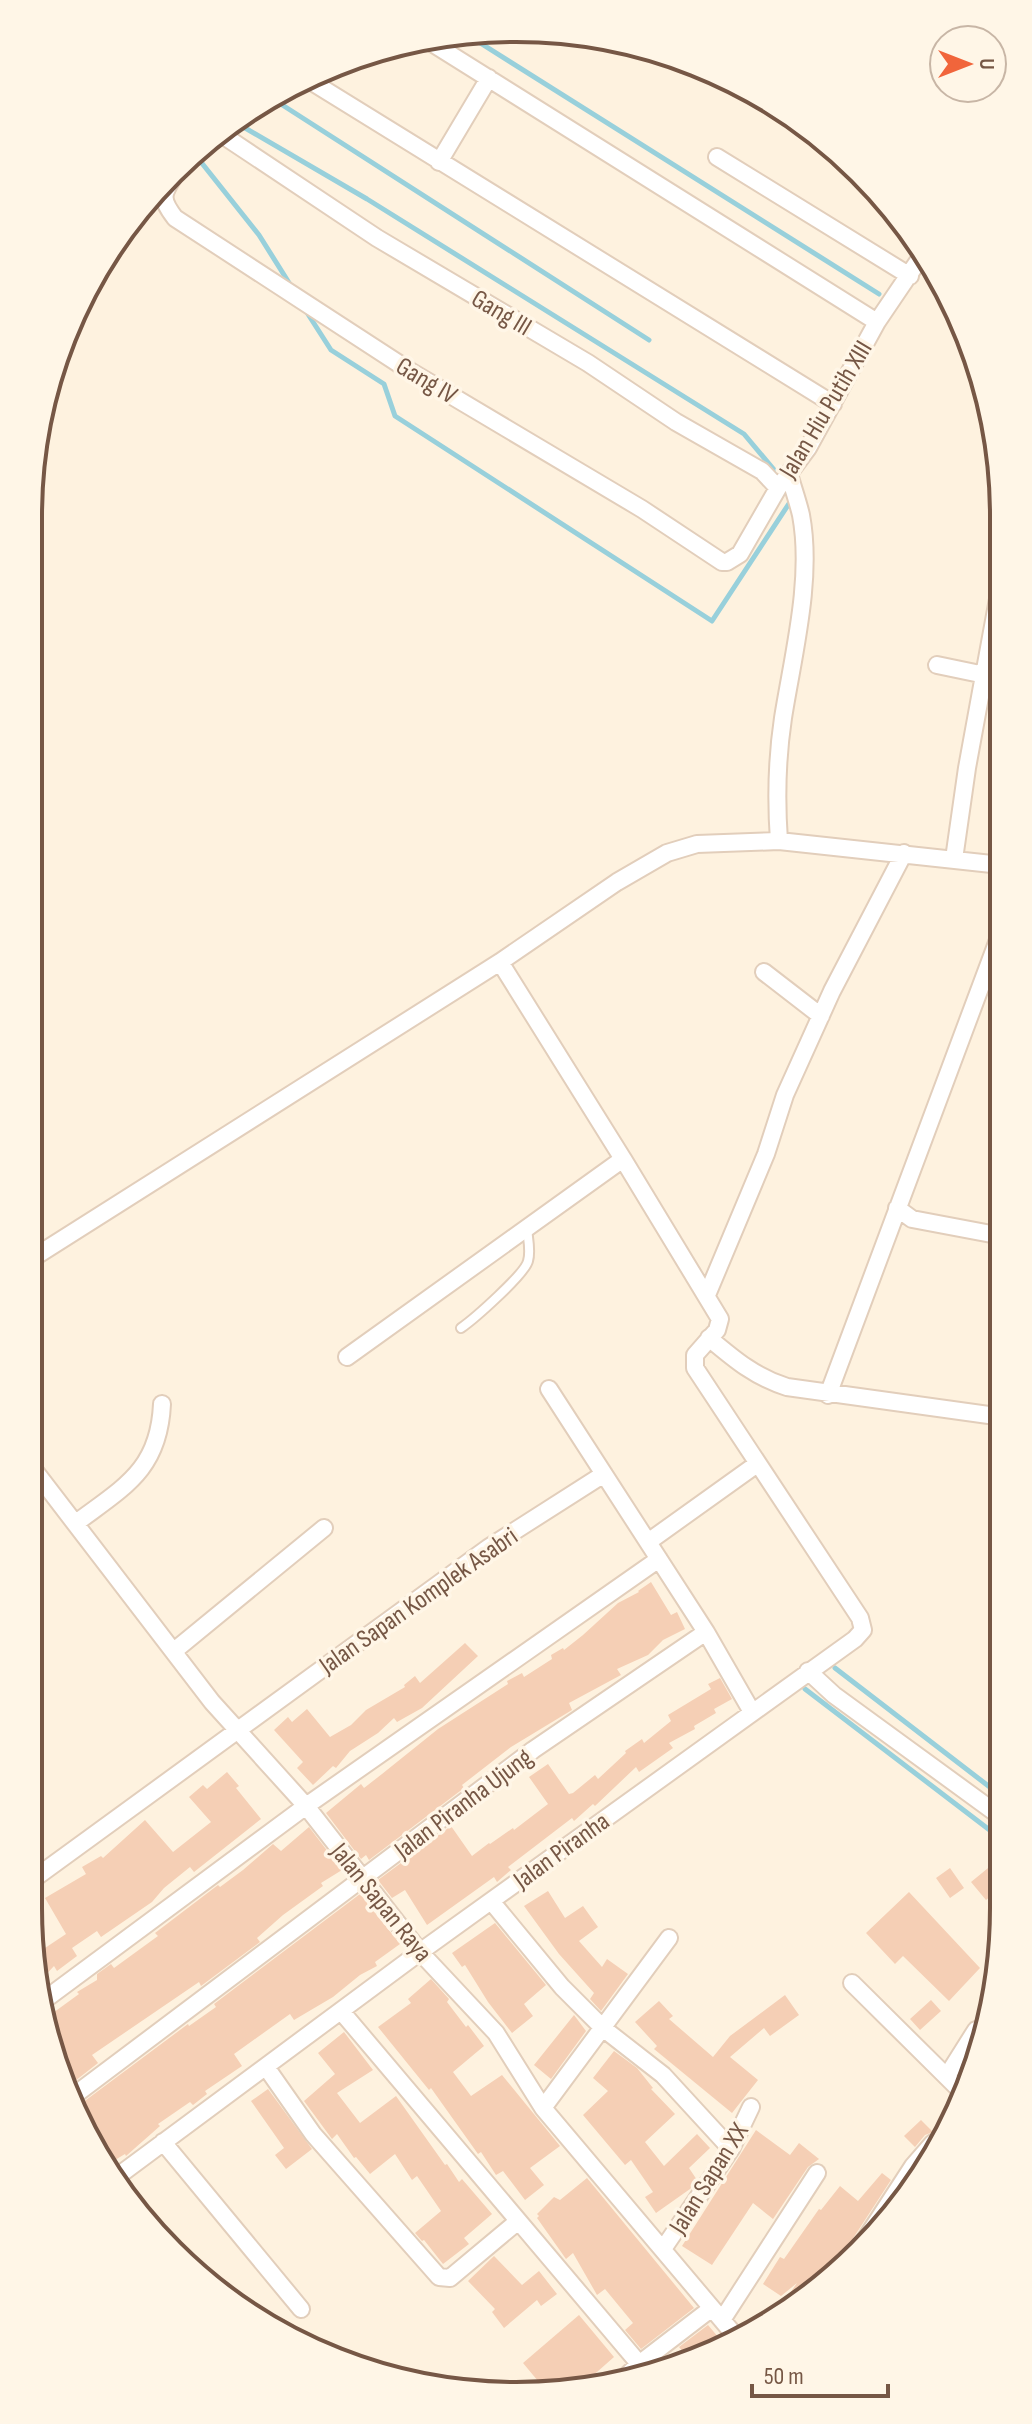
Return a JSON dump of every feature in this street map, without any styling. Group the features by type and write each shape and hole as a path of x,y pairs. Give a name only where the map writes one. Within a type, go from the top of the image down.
{"street":[{"path":"441,48 877,322"},
{"path":"439,162 489,78"},
{"path":"318,86 833,404"},
{"name":"Gang III","path":"228,139 377,238 588,363 676,422 762,471 778,488"},
{"path":"717,157 910,276"},
{"name":"Gang IV","path":"164,199 164,204 175,218 410,371 642,509 722,562 727,562"},
{"name":"Jalan Hiu Putih XIII","path":"727,562 740,554 778,488 808,448 877,322 917,264"},
{"path":"779,841 777,813 783,721 799,625 803,566 801,516 789,474"},
{"path":"954,859 990,646"},
{"path":"937,665 985,675"},
{"path":"42,1252 500,962 617,882 667,853 697,844 779,841 990,864"},
{"path":"707,1295 766,1154 785,1095 821,1016 904,853"},
{"path":"828,1395 990,961"},
{"path":"500,962 720,1319 717,1330 695,1355 695,1368 757,1464 648,1542"},
{"path":"764,972 821,1016"},
{"path":"347,1357 623,1159"},
{"path":"897,1208 912,1219 990,1234"},
{"path":"709,1338 740,1365 764,1380 787,1387 990,1415"},
{"path":"549,1389 706,1632 752,1712"},
{"path":"76,1523 146,1465 161,1423 162,1404"},
{"name":"Jalan Piranha","path":"123,2172 420,1952 855,1639 863,1630 860,1618 757,1464"},
{"name":"Jalan Sapan Komplek Asabri","path":"42,1873 488,1548 604,1474"},
{"name":"Jalan Sapan Raya","path":"42,1480 236,1731 306,1806 420,1952 496,2033 543,2108 731,2330"},
{"path":"174,1651 324,1528"},
{"path":"50,1996 306,1806 659,1559"},
{"name":"Jalan Piranha Ujung","path":"79,2092 533,1750 706,1632"},
{"path":"808,1671 834,1695 990,1809"},
{"path":"491,1901 562,1987 604,2029 663,2075 731,2149"},
{"path":"543,2108 669,1938"},
{"path":"852,1983 955,2085"},
{"path":"341,2011 641,2365"},
{"path":"947,2076 973,2035"},
{"path":"266,2067 313,2134 439,2277 450,2278 517,2222"},
{"name":"Jalan Sapan XX","path":"663,2249 731,2149 751,2107"},
{"path":"163,2142 301,2309"},
{"path":"651,2362 717,2314 817,2173"}],"lane":[{"path":"461,1328 481,1314 501,1291 521,1275 529,1257 527,1228"}],"building":[{"path":"651,1582 671,1615 677,1612 685,1629 663,1640 648,1655 617,1669 621,1675 569,1703 572,1710 511,1747 462,1785 464,1788 369,1860 366,1855 361,1859 326,1813 361,1784 364,1788 438,1729 508,1684 507,1681 522,1673 524,1677 552,1659 551,1655 564,1650 618,1603"},
{"path":"465,1643 478,1656 422,1708 397,1722 394,1718 378,1733 350,1751 336,1768 333,1766 313,1785 297,1768 303,1762 274,1730 288,1717 292,1722 307,1709 330,1737 351,1725 366,1710 405,1687 415,1676 420,1683"},
{"path":"720,1678 732,1699 714,1709 716,1713 669,1743 673,1748 639,1772 636,1767 595,1806 593,1804 574,1821 572,1818 508,1867 511,1870 497,1882 494,1877 427,1925 405,1890 392,1898 378,1880 451,1826 472,1856 548,1804 529,1777 548,1764 569,1794 573,1793 595,1775 598,1779 625,1751 642,1739 644,1743 671,1721 668,1715 711,1689 708,1684"},
{"path":"227,1772 261,1819 194,1872 190,1867 152,1902 101,1937 97,1931 72,1948 77,1956 57,1971 54,1966 47,1974 44,1949 66,1934 45,1898 86,1874 82,1867 101,1856 103,1858 145,1820 173,1852 211,1822 189,1797 203,1785 207,1789"},
{"path":"309,1827 342,1870 283,1915 257,1938 260,1942 201,1986 199,1982 92,2055 98,2063 75,2081 54,2012 97,1980 97,1974 111,1964 114,1968 158,1936 155,1933 243,1870 273,1844 281,1851"},
{"path":"990,1866 990,1897 986,1900 971,1882"},
{"path":"950,1868 964,1888 950,1898 936,1878"},
{"path":"548,1891 565,1918 583,1906 598,1927 579,1941 602,1967 607,1959 628,1974 601,2011 590,1999 594,1993 559,1954 524,1906"},
{"path":"909,1892 980,1968 949,2001 903,1956 895,1964 866,1933"},
{"path":"360,1894 400,1944 375,1962 377,1966 360,1975 333,1997 294,2020 290,2014 234,2054 242,2066 205,2091 207,2094 193,2105 190,2102 158,2124 160,2126 126,2156 115,2160 84,2102 188,2024 216,2007 214,2004"},
{"path":"495,1923 546,1985 524,2004 533,2016 512,2033 465,1965 462,1967 452,1953"},
{"path":"431,1979 484,2046 453,2072 471,2096 502,2075 560,2146 530,2168 544,2185 525,2200 503,2171 496,2175 481,2152 478,2154 431,2088 429,2090 378,2027 411,2003 408,1999"},
{"path":"785,1995 799,2015 770,2036 764,2028 730,2057 758,2080 732,2113 654,2049 657,2046 635,2022 659,2001 673,2016 669,2019 713,2057 730,2036"},
{"path":"931,2000 941,2011 920,2030 910,2019"},
{"path":"574,2015 586,2031 551,2079 534,2065"},
{"path":"344,2032 373,2070 337,2093 360,2123 396,2096 445,2165 459,2182 462,2179 492,2214 464,2238 469,2244 443,2264 415,2233 441,2211 417,2176 412,2180 395,2154 370,2174 337,2134 332,2139 304,2101 335,2074 318,2053"},
{"path":"614,2051 637,2068 651,2089 675,2114 645,2142 664,2166 697,2134 710,2148 689,2168 697,2180 690,2189 656,2213 645,2197 653,2192 631,2160 625,2165 583,2115 608,2091 593,2078"},
{"path":"268,2089 312,2149 286,2169 275,2155 284,2148 251,2101"},
{"path":"921,2120 933,2132 925,2135 915,2147 904,2136"},
{"path":"756,2130 790,2155 799,2143 819,2159 808,2167 773,2219 753,2203 712,2265 682,2246"},
{"path":"882,2173 891,2180 850,2244 805,2284 788,2296 797,2283 781,2296 763,2284 780,2257 784,2259 819,2209 840,2186 858,2201"},
{"path":"587,2178 694,2308 641,2349 625,2330 633,2323 605,2289 597,2295 573,2253 566,2259 537,2218 537,2214 554,2197 560,2200"},
{"path":"494,2256 522,2285 539,2271 557,2294 541,2306 537,2300 504,2328 492,2312 495,2309 468,2281"},
{"path":"579,2315 614,2357 593,2375 547,2381 538,2381 523,2363"},
{"path":"708,2325 718,2337 683,2351 679,2347"}],"waterway":[{"path":"481,43 879,294"},
{"path":"282,105 649,340"},
{"path":"245,128 367,199 744,434 781,478"},
{"path":"201,162 259,235 291,286"},
{"path":"306,311 331,350 384,384 395,416 712,621 792,499"},
{"path":"835,1668 990,1787"},
{"path":"805,1689 990,1830"}]}
